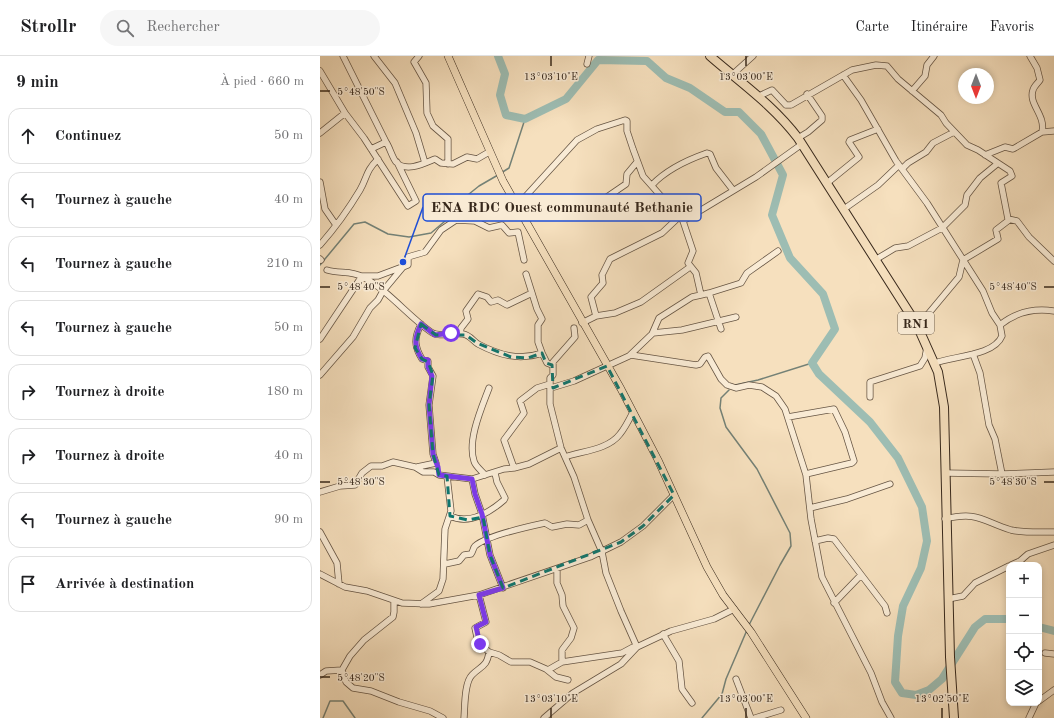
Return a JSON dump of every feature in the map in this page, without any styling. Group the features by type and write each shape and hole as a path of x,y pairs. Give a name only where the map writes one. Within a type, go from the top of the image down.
{"highway":[{"name":"RN1","path":"710,56 759,96 783,119 800,141 917,325 935,363 944,408 952,717"}],"main road":[{"path":"448,56 503,181 633,412 674,495 707,567 806,718"}],"street":[{"path":"320,71 408,206 416,201 343,56"},
{"path":"374,56 395,82 416,133 425,163"},
{"path":"419,56 414,63 426,83 427,113 433,126 448,139 448,164"},
{"path":"587,64 589,56"},
{"path":"733,74 752,56"},
{"path":"912,91 925,76 927,65 934,56"},
{"path":"1030,56 1037,68 1040,80 1032,92 1035,107 1043,122 1042,132"},
{"path":"759,96 772,90 787,105 794,103 807,94 828,85 852,70 873,66 886,66 912,91 941,115 954,132 967,145 1008,170 1012,175 1001,183 1006,213 1009,220"},
{"path":"843,75 861,100 900,167 927,203 983,291 994,316 1000,325 1002,336 999,342 990,348 973,354 935,363"},
{"path":"596,316 592,303 592,296 603,283 603,273 610,260 662,233 681,219 733,190 781,160 822,118 807,94"},
{"path":"320,133 346,113"},
{"path":"525,197 577,140 597,129 625,120 627,121 627,131 643,176 681,219 692,246 692,255 687,262 696,273 701,295"},
{"path":"827,183 859,157 849,142 850,140 878,129"},
{"path":"844,209 900,167 926,152 933,142 954,132"},
{"path":"985,155 1005,147 1013,148 1042,132 1054,132"},
{"path":"372,149 386,142"},
{"path":"396,162 415,167 436,159 440,163 448,164 467,157 477,159 489,152"},
{"path":"652,186 661,176 681,163 709,153 716,168 733,190"},
{"path":"320,245 360,190 368,169 378,159"},
{"path":"615,211 607,197 626,184 626,176 638,162"},
{"path":"875,260 895,248 908,246 942,228 965,205 967,195 980,178 996,164"},
{"path":"320,182 325,209 336,225"},
{"path":"327,270 336,273 378,276 403,267 408,264 408,257 426,252 441,230 452,222 462,220 475,221 487,228 502,225 509,233 518,232 524,260"},
{"path":"917,325 924,319 959,277 963,260 998,239 996,230 1009,220"},
{"path":"1009,220 1017,222 1029,238 1054,261"},
{"path":"514,468 504,440 524,413 520,400 538,387 574,381 631,354 653,333 659,318 692,298 741,282 747,273 778,251"},
{"path":"320,375 353,337 370,308 378,300 383,290 403,267"},
{"path":"582,323 596,316 615,313 641,302 690,267"},
{"path":"526,274 537,310 542,318 538,325 538,342 547,363 552,364"},
{"path":"362,276 383,290 435,335 467,335 479,344 511,357 528,358 542,353"},
{"path":"320,339 362,276"},
{"path":"460,334 461,328 468,319 466,311 478,294 487,298 491,302 498,300 507,305 532,293"},
{"path":"709,293 721,329"},
{"path":"1000,325 1016,314 1053,309"},
{"path":"653,333 682,330 736,317"},
{"path":"421,324 416,334 415,348 422,359 428,360 428,367 432,375 429,405 433,454 439,475"},
{"path":"574,328 575,337 552,364 553,375 550,378 551,409 561,448 574,477 588,520 602,552 606,573 637,646"},
{"path":"870,397 869,384 872,381 920,366 925,358 927,345"},
{"path":"631,354 696,365 700,364 705,357 708,356 721,379 727,385 736,388 749,386 762,387 776,396 788,416 806,474 815,541 822,577 871,673 882,702 891,718"},
{"path":"973,354 980,373 989,425 995,440 1002,474"},
{"path":"485,475 474,463 473,445 478,419 489,388"},
{"path":"788,416 802,416 833,408 845,432 854,462 806,474"},
{"path":"565,457 600,448 612,442 620,434 633,412"},
{"path":"417,467 422,471 434,472 439,475 472,479 534,462 561,448"},
{"path":"320,492 340,486 355,485 362,473 372,465 382,466 388,462 393,462 417,467 436,463"},
{"path":"945,473 1002,474 1054,472"},
{"path":"450,516 468,520 482,514 502,502 505,498 497,482 495,473"},
{"path":"422,604 439,591 442,585 445,564 445,529 450,516 446,476"},
{"path":"472,479 475,494 482,514 486,540 503,588"},
{"path":"810,508 846,499 890,484"},
{"path":"320,574 348,588 370,592 394,602 422,604 479,595 503,588 602,552 633,534 674,495"},
{"path":"946,519 967,515 985,519 1011,530 1054,532"},
{"path":"445,564 458,561 464,555 471,554 474,547 486,540 525,527 546,523 554,527 567,524 579,525 588,520"},
{"path":"320,532 337,563 339,584"},
{"path":"815,541 828,538 834,539 885,606 887,613"},
{"path":"1018,562 1028,554 1054,545"},
{"path":"948,598 963,596 975,583 1006,567"},
{"path":"557,569 557,584 562,595 563,604 574,628 571,638 562,650 562,662"},
{"path":"834,602 862,575"},
{"path":"479,595 486,622 475,628 478,642 489,652 499,655 511,662 530,662 548,670 555,677 568,680"},
{"path":"394,602 394,612 392,617 364,640 350,656 342,670 346,682 353,688 371,692 430,711 443,718"},
{"path":"548,670 562,662 622,653 663,634 698,622 714,619 734,609"},
{"path":"663,634 679,661 682,689 692,703"},
{"path":"544,718 573,693 621,664 637,646"},
{"path":"464,718 465,697 471,676 480,670 488,661 489,652"},
{"path":"1045,653 1054,654"},
{"path":"320,675 326,671 342,670"},
{"path":"736,679 751,718"},
{"path":"1042,699 1054,690"},
{"path":"1029,718 1035,706"},
{"path":"755,718 781,710"}],"highlighted area":[{"path":"421,324 436,335 466,335 477,343 511,357 528,358 542,353 546,363 552,365 553,388 607,366 674,495 643,526 621,542 503,588 490,555 483,517 468,520 450,516 447,476 439,475 433,454 429,405 433,375 428,362 422,359 415,348"}],"waterway":[{"path":"498,56 505,74 500,95 506,115 525,119 566,99 598,60 647,61 666,78 690,88 725,112 739,112 761,134 783,175 772,215 790,258 823,294 835,329 812,363 819,374 870,422 898,458 922,507 927,541 921,568 903,606 898,636 895,682 902,693 916,695 929,690 942,679 975,627 985,619 1006,619"},
{"path":"501,173 509,168 525,119"},
{"path":"320,265 354,224 365,222 388,234 409,237 431,233 458,210 464,198 479,186 498,175"},
{"path":"735,385 758,380 812,363"},
{"path":"729,390 721,398 720,408 726,427 757,469 790,533 791,546 749,625"},
{"path":"1042,628 1054,631"},
{"path":"702,718 722,694 726,679 747,630"},
{"path":"323,718 330,701 343,701 355,718"}],"place":[{"name":"ENA RDC Ouest communauté Bethanie","path":"403,262"}],"route":[{"path":"451,333 435,335 421,324 416,334 415,348 423,360 428,360 428,367 432,375 429,405 432,424 433,454 438,467 439,475 472,479 475,494 482,514 490,555 503,588 479,595 486,622 476,626 475,628 478,642 480,644"}]}
